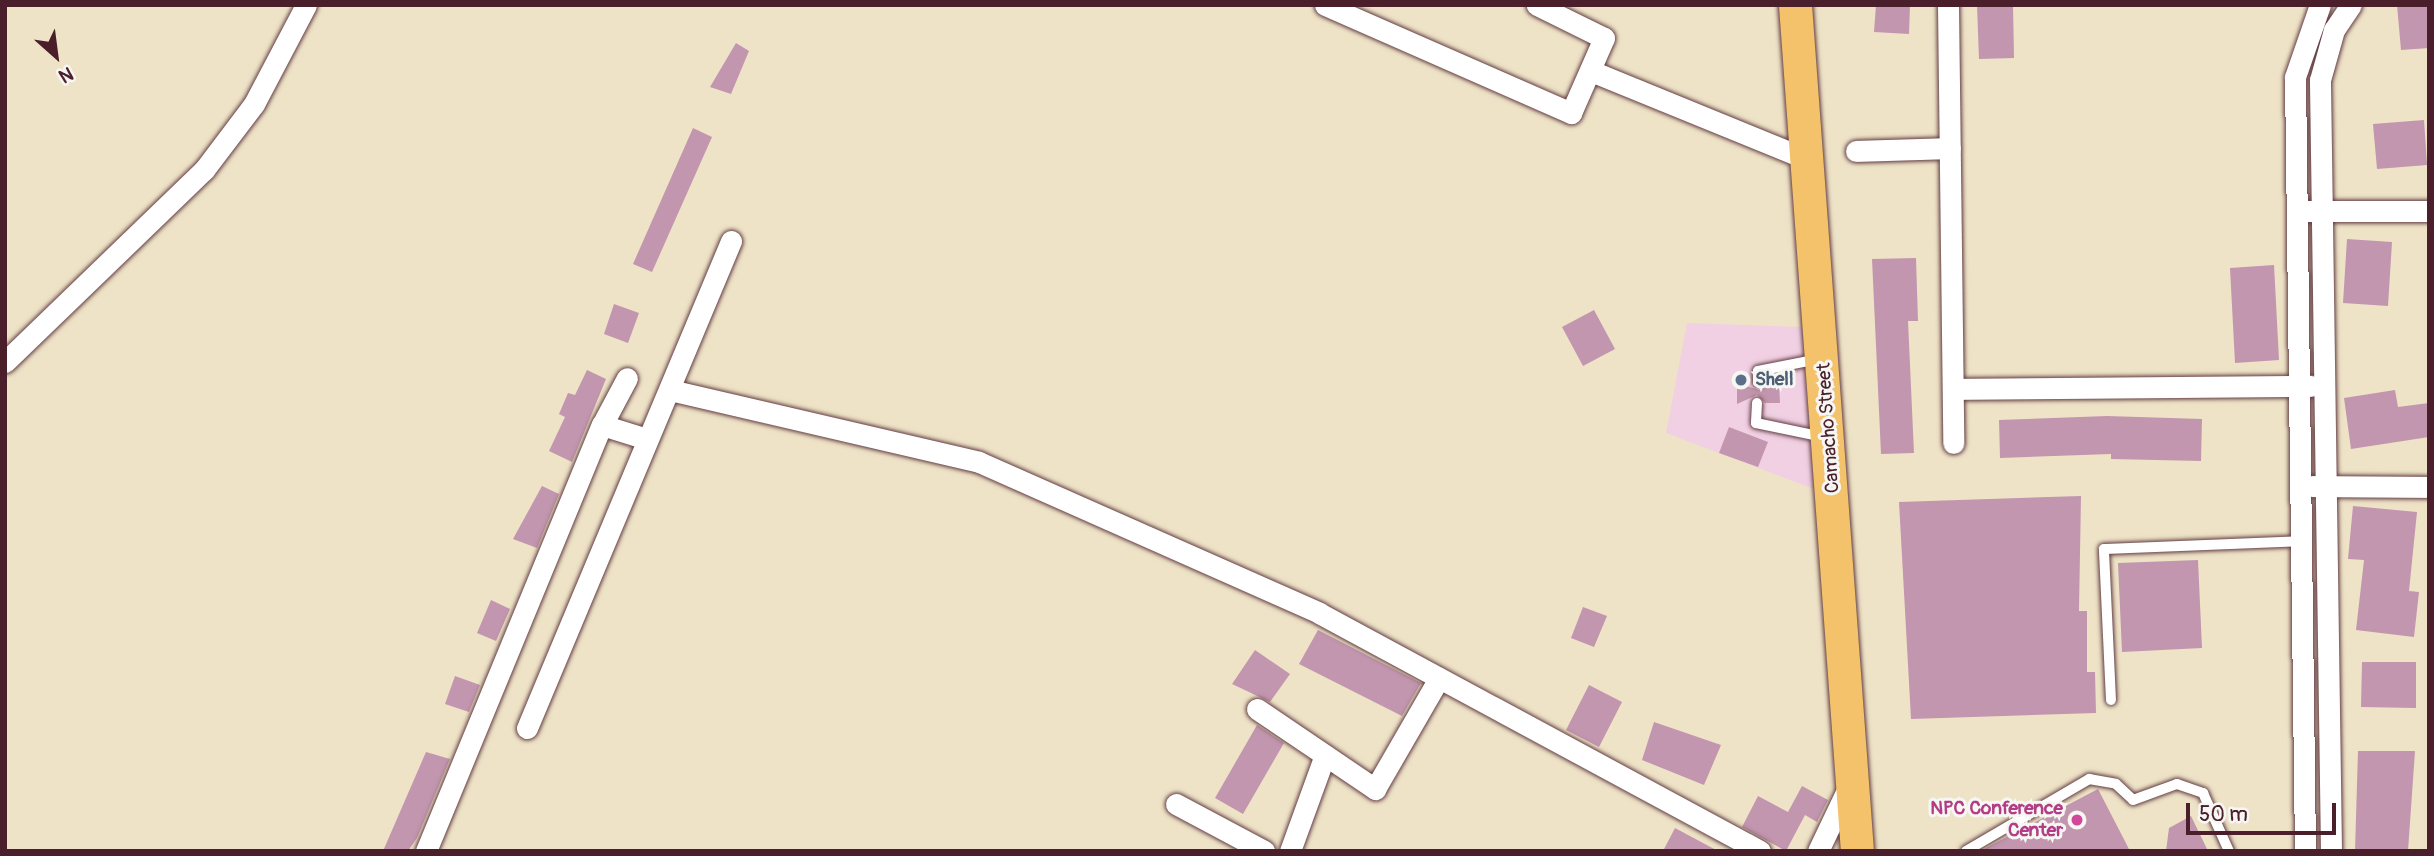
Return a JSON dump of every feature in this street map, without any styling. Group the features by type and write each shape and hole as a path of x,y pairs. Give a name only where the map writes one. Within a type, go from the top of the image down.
{"main road":[{"name":"Camacho Street","path":"1795,5 1804,158 1830,439 1857,851"}],"street":[{"path":"5,362 204,170 254,104 306,5"},
{"path":"1325,5 1570,113 1604,38 1537,5"},
{"path":"1948,5 1953,443"},
{"path":"2305,851 2295,77 2320,5"},
{"path":"2331,851 2320,80 2334,30 2351,5"},
{"path":"1591,71 1804,158"},
{"path":"1856,151 1950,148"},
{"path":"2297,211 2429,211"},
{"path":"527,727 732,241"},
{"path":"426,851 602,425 627,378"},
{"path":"1953,389 2325,386"},
{"path":"670,390 979,462 1319,613 1760,851"},
{"path":"602,425 647,439"},
{"path":"2301,486 2429,487"},
{"path":"1257,709 1375,789 1439,678"},
{"path":"1290,851 1325,755"},
{"path":"1818,851 1851,781"},
{"path":"1176,804 1264,851"}],"lane":[{"path":"1758,382 1758,371 1824,358"},
{"path":"1757,403 1756,423 1830,439"},
{"path":"2111,700 2104,549 2301,541"},
{"path":"1966,851 2089,779 2116,784 2133,800 2177,784 2203,793 2230,851"}],"shaded area":[{"name":"Shell","path":"1687,323 1802,327 1814,489 1666,433"}],"building":[{"path":"1876,5 1910,5 1909,34 1874,32"},
{"path":"1977,5 2013,5 2014,58 1979,59"},
{"path":"2397,5 2429,5 2429,48 2401,50"},
{"path":"736,43 749,51 731,94 710,87"},
{"path":"2424,120 2427,165 2377,169 2373,124"},
{"path":"693,128 712,137 652,272 633,264"},
{"path":"2347,239 2392,242 2388,306 2343,303"},
{"path":"1916,258 1918,321 1908,321 1914,453 1881,454 1872,259"},
{"path":"2274,265 2279,360 2235,363 2230,268"},
{"path":"614,304 639,313 628,343 604,334"},
{"path":"1594,310 1615,349 1583,366 1562,327"},
{"path":"587,370 606,379 572,462 549,451 565,417 559,414 568,393 575,395"},
{"path":"1766,382 1779,382 1780,403 1765,403 1757,395 1737,404 1737,383 1759,390"},
{"path":"2395,390 2398,407 2429,403 2429,437 2351,449 2344,398"},
{"path":"2107,416 2202,419 2201,461 2111,459 2111,454 2000,458 1999,420"},
{"path":"1729,427 1768,442 1758,467 1719,453"},
{"path":"542,486 559,494 537,548 513,539"},
{"path":"2081,496 2079,611 2087,611 2087,672 2095,672 2096,713 1911,719 1899,502"},
{"path":"2353,506 2417,512 2409,591 2419,592 2414,637 2356,630 2364,560 2348,559"},
{"path":"2198,560 2202,648 2122,652 2118,563"},
{"path":"491,600 510,609 496,641 477,633"},
{"path":"1583,607 1607,616 1594,647 1571,638"},
{"path":"1318,630 1421,683 1402,716 1299,664"},
{"path":"1255,650 1290,674 1270,702 1232,684"},
{"path":"2362,662 2416,662 2416,708 2361,707"},
{"path":"455,676 480,685 469,712 445,704"},
{"path":"1589,685 1622,702 1599,747 1566,730"},
{"path":"1654,722 1721,745 1704,785 1642,760"},
{"path":"1257,725 1284,743 1243,814 1215,798"},
{"path":"2358,751 2415,751 2408,851 2355,851"},
{"path":"426,752 450,759 417,838 408,851 383,851"},
{"path":"1802,786 1828,800 1817,822 1805,815 1786,851 1742,827 1758,796 1788,812"},
{"name":"NPC Conference Center","path":"2098,789 2130,851 1982,851 1986,848"},
{"path":"2191,816 2208,851 2166,851 2169,828"},
{"path":"1675,828 1718,851 1663,851"}],"place":[{"name":"Shell","path":"1741,380"},
{"name":"NPC Conference Center","path":"2077,820"}]}
